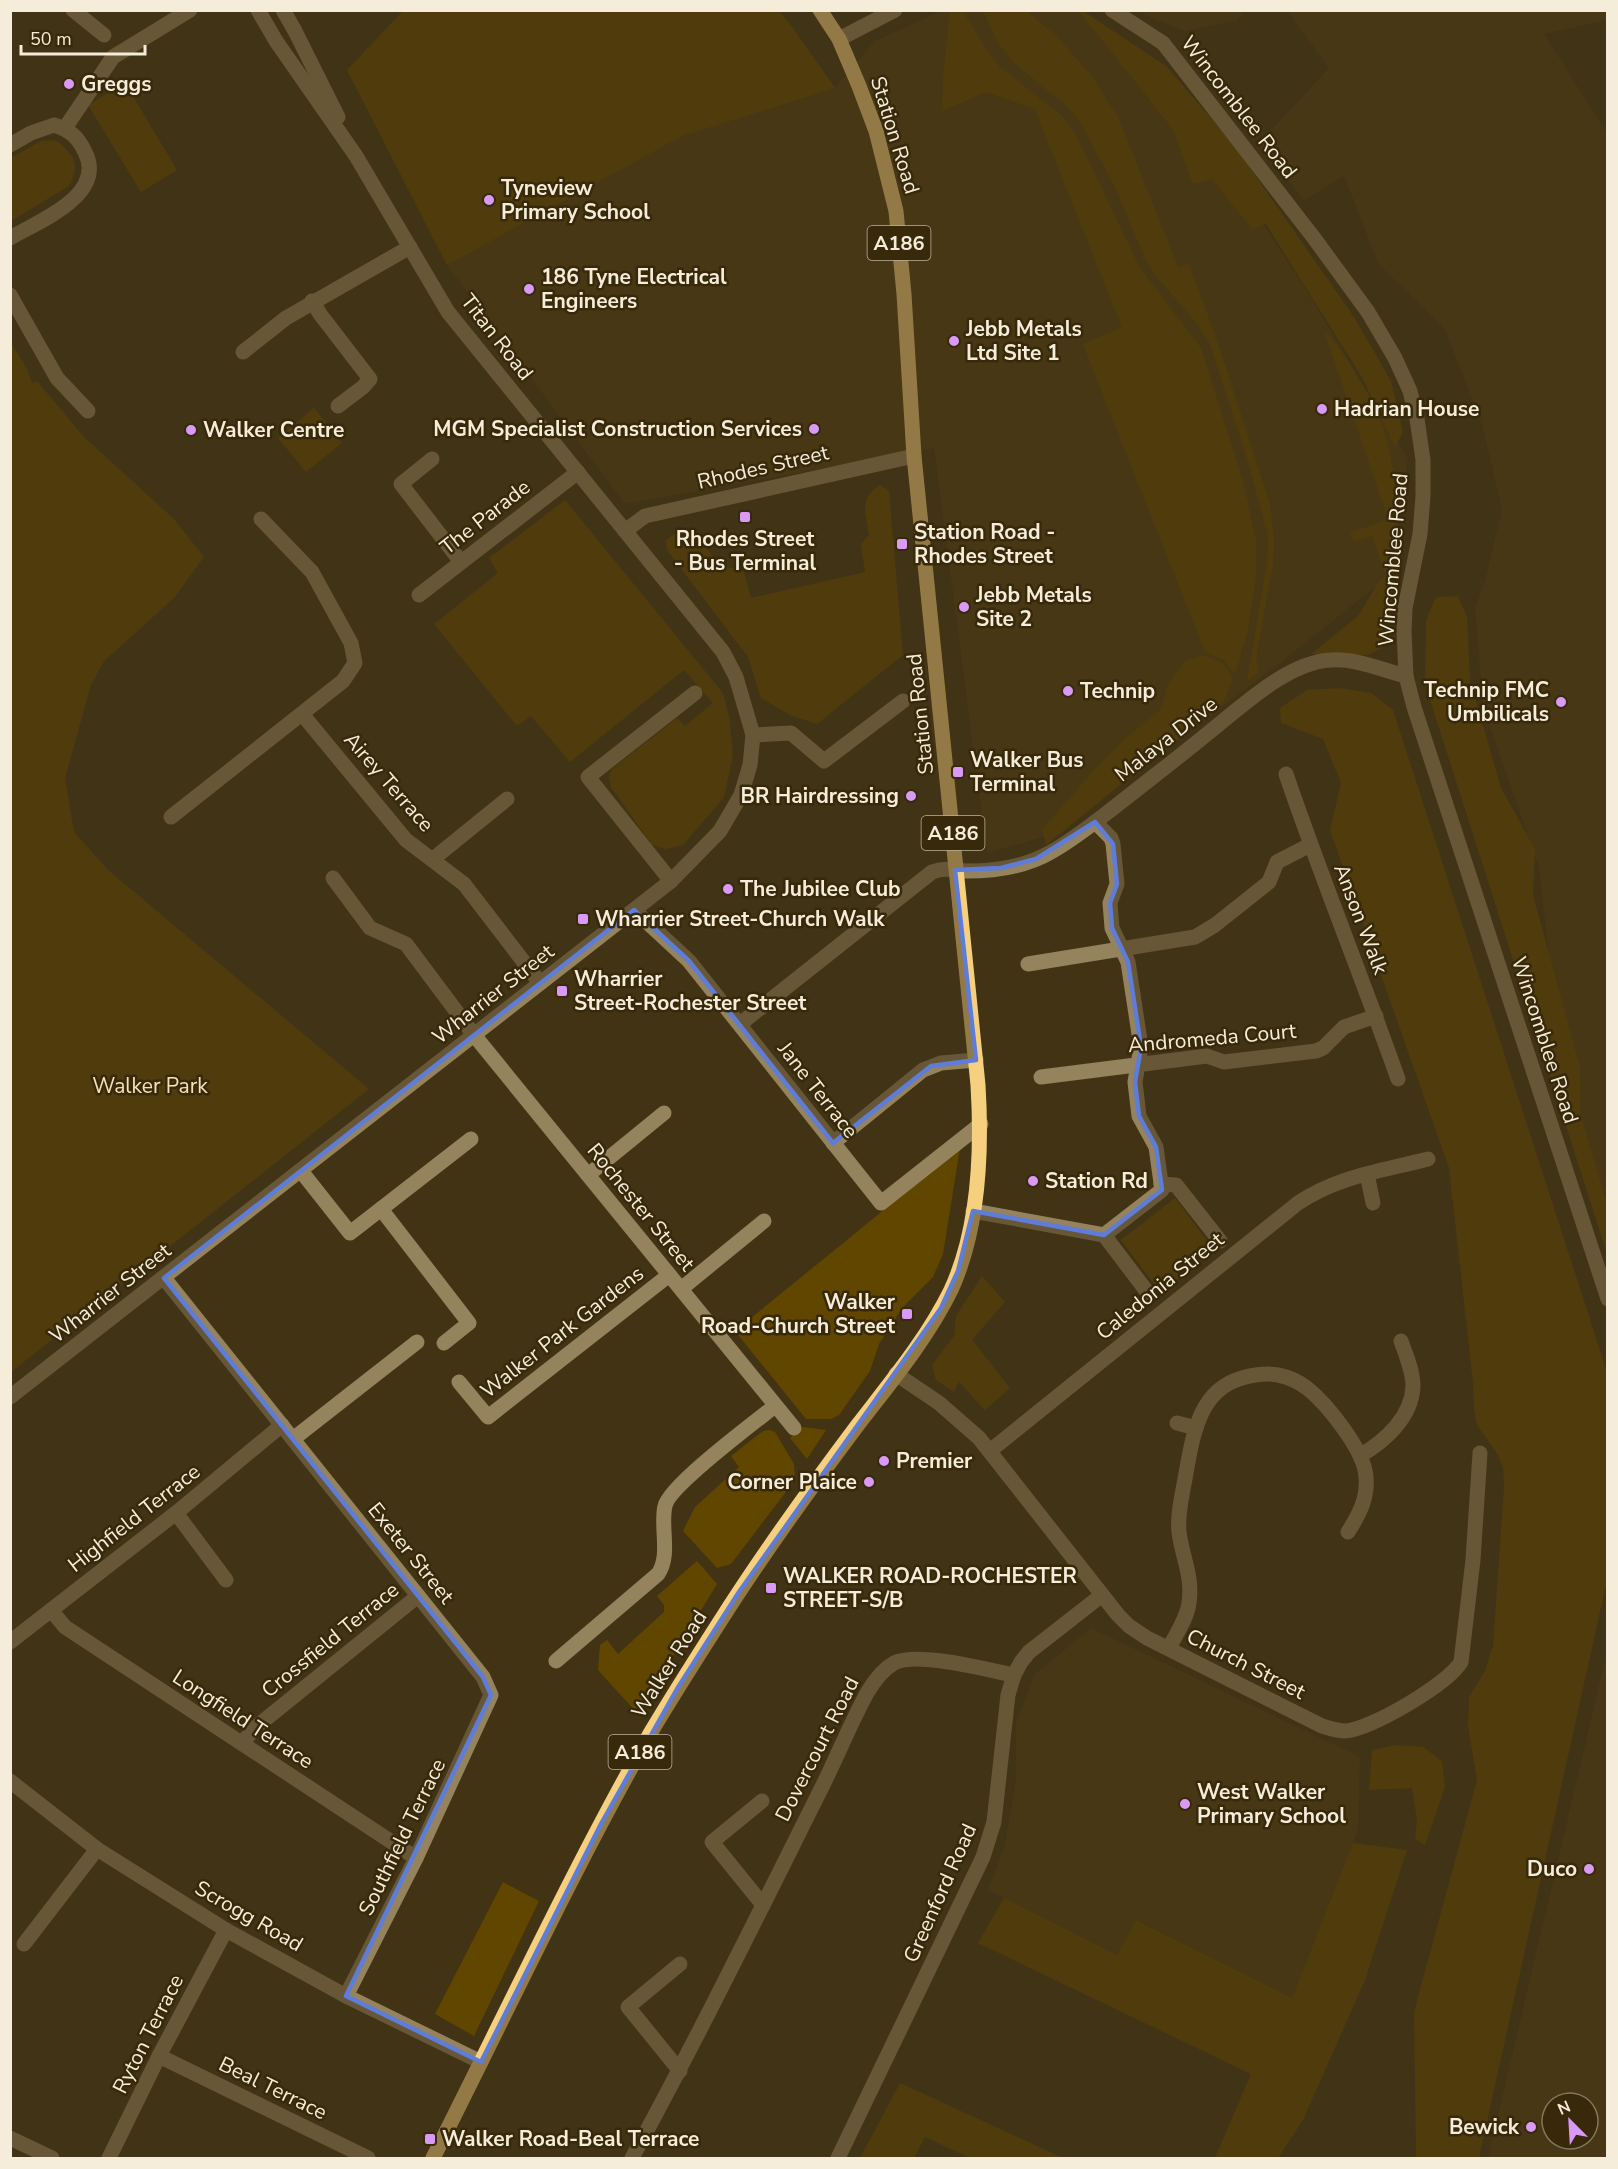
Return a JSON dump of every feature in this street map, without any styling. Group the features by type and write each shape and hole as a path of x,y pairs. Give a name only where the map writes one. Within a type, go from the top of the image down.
{"main road":[{"name":"A186","path":"819,10 839,39"},
{"name":"Station Road","path":"839,39 876,131 896,211 904,294 914,456 981,1124 973,1211 964,1252 951,1290 941,1308 896,1374"},
{"name":"Walker Road","path":"433,2158 601,1824 676,1689 739,1592 812,1487 896,1374"}],"street":[{"path":"73,10 104,35"},
{"path":"65,128 113,57 190,10"},
{"name":"Titan Road","path":"258,10 276,41 356,156 448,312 625,531"},
{"name":"Titan Road","path":"283,10 356,156"},
{"path":"839,39 895,10"},
{"name":"Wincomblee Road","path":"1112,10 1163,43 1314,238 1368,312 1395,358 1410,391 1423,460 1423,496 1420,534 1406,608 1404,632 1406,676 1413,706 1608,1299"},
{"path":"10,145 43,127 54,125 65,128 74,134 88,157 89,178 78,197 10,238"},
{"path":"243,352 312,301 410,246"},
{"path":"10,296 57,378 88,411"},
{"path":"312,301 370,379 338,406"},
{"name":"Rhodes Street","path":"625,531 645,516 914,456"},
{"path":"432,459 401,484 461,562"},
{"name":"The Parade","path":"419,595 578,472"},
{"path":"171,817 343,681 355,663 351,643 312,572 261,519"},
{"name":"Wharrier Street","path":"10,1397 671,881 720,831 741,795 750,765 753,735 736,677 723,652 625,531"},
{"name":"Malaya Drive","path":"740,1024 924,877 937,870 1001,868 1036,859 1061,846 1236,711 1304,666 1331,660 1351,661 1406,676"},
{"path":"671,881 588,777 695,693"},
{"path":"753,735 791,733 824,761 903,701"},
{"name":"Airey Terrace","path":"302,714 406,840 464,884 540,983"},
{"name":"Anson Walk","path":"1286,774 1310,845 1398,1079"},
{"path":"433,859 507,799"},
{"path":"1095,822 1111,838 1113,844 1117,884 1110,903 1113,932 1128,962 1141,1047 1135,1082 1138,1116 1156,1146 1161,1187"},
{"path":"1028,964 1122,947 1184,940 1206,932 1269,882 1277,862 1310,845"},
{"name":"Rochester Street","path":"333,878 370,928 406,944 474,1035 794,1428"},
{"name":"Jane Terrace","path":"634,910 689,961 881,1203 981,1124"},
{"name":"Andromeda Court","path":"1041,1077 1207,1056 1224,1062 1316,1051 1323,1048 1344,1027 1376,1016"},
{"path":"833,1143 923,1070 941,1063 976,1060"},
{"path":"588,1175 664,1113"},
{"path":"301,1171 350,1233 471,1139"},
{"name":"Caledonia Street","path":"991,1450 1298,1203 1329,1185 1428,1159"},
{"path":"1367,1174 1373,1203"},
{"path":"1104,1235 1161,1187 1176,1185 1220,1241"},
{"path":"381,1209 469,1323 444,1343"},
{"path":"973,1211 1104,1235 1148,1293"},
{"path":"681,1289 764,1221"},
{"name":"Walker Park Gardens","path":"459,1382 488,1417 669,1275"},
{"name":"Exeter Street","path":"164,1278 483,1677 491,1695"},
{"path":"1361,1455 1374,1447 1396,1425 1411,1400 1413,1386 1411,1372 1401,1341"},
{"path":"293,1439 417,1342"},
{"name":"Church Street","path":"896,1374 956,1417 991,1450 1102,1595 1129,1626 1322,1726 1335,1730 1346,1731 1363,1726 1439,1684 1456,1670 1462,1652 1473,1560 1480,1453"},
{"path":"1169,1648 1189,1605 1190,1575 1179,1532 1179,1518 1196,1428 1208,1400 1220,1388 1233,1380 1248,1376 1278,1375 1306,1387 1322,1402 1361,1455 1366,1474 1367,1486 1359,1514 1348,1532"},
{"path":"556,1661 658,1574 664,1561 665,1506 672,1492 775,1406"},
{"path":"1177,1423 1196,1428"},
{"name":"Highfield Terrace","path":"10,1642 176,1513 282,1425"},
{"path":"176,1513 226,1580"},
{"name":"Greenford Road","path":"838,2158 983,1857 994,1822 1008,1695 1014,1675 1029,1652 1102,1595"},
{"name":"Crossfield Terrace","path":"242,1743 256,1727 418,1596"},
{"name":"Longfield Terrace","path":"51,1610 65,1627 416,1858"},
{"name":"Dovercourt Road","path":"632,2158 680,2071 842,1748 867,1693 885,1669 896,1662 919,1659 1014,1675"},
{"name":"Southfield Terrace","path":"346,1996 416,1858 491,1695"},
{"name":"Scrogg Road","path":"10,1781 97,1849 226,1930 346,1996 482,2062"},
{"name":"Dovercourt Road","path":"762,1801 712,1842 763,1905"},
{"path":"24,1944 97,1849"},
{"name":"Ryton Terrace","path":"109,2158 159,2056 226,1930"},
{"path":"680,1964 628,2007 680,2071"},
{"name":"Beal Terrace","path":"159,2056 368,2158"},
{"path":"10,2138 52,2158"}],"highlighted area":[{"path":"1095,822 1113,844 1117,884 1110,903 1112,928 1128,962 1141,1047 1135,1082 1139,1116 1156,1147 1162,1190 1104,1235 973,1211 958,1271 941,1308 739,1592 677,1689 601,1824 481,2062 346,1996 491,1695 483,1677 164,1278 634,910 689,961 833,1143 931,1066 976,1060 955,870 1001,868 1036,859"}],"shaded area":[{"path":"778,10 835,88 875,41 941,11 1082,11 1224,165 1302,283 1408,459 1392,574 1276,666 1055,834 987,853 934,448 625,504 447,265 347,70 403,11"},
{"path":"1138,11 1245,11 1237,20 1185,31"},
{"path":"1287,11 1607,11 1607,20 1544,34 1607,133 1607,1221 1557,1030 1539,867 1483,707 1475,608 1485,582 1502,509 1482,425 1445,329 1379,265 1344,176 1304,200 1258,144 1329,68"},
{"name":"West Walker Primary School","path":"1091,1628 1360,1757 1358,1830 1292,1998 1137,1920 1117,1955 988,1890 1005,1845 1016,1779 1016,1723 1035,1674"},
{"path":"1607,1651 1607,2158 1488,2158"}],"green space":[{"name":"Tyneview Primary School","path":"778,10 835,88 682,136 447,265 347,70 403,11"},
{"path":"950,11 963,11 1000,67 1062,116 1076,135 1139,266 1201,348 1243,481 1256,540 1256,578 1248,629 1235,675 1224,660 1205,652 1083,344 1122,327 1035,109 986,92 942,111"},
{"path":"983,11 1027,11 1058,38 1091,75 1119,119 1178,267 1189,264 1218,343 1270,504 1274,539 1273,564 1256,658 1259,672 1247,681 1267,563 1268,535 1245,452 1210,344 1198,325 1157,277 1146,260 1114,185 1082,125 1070,109 1014,63 998,43"},
{"path":"1079,11 1083,11 1166,66 1234,145 1354,317 1391,381 1403,432 1395,447 1363,379 1266,224 1252,229 1212,179 1193,184 1172,128"},
{"path":"125,83 177,170 141,192 88,105"},
{"path":"55,140 67,150 74,160 73,179 69,186 11,221 11,158 41,141"},
{"path":"1324,330 1342,351 1371,401 1381,421 1388,446 1396,500 1394,537 1385,572 1372,536 1354,542 1350,533 1388,519"},
{"name":"Walker Park","path":"10,341 26,367 32,383 37,381 84,437 174,519 204,557 174,598 104,661 91,685 65,778 74,832 108,870 369,1089 11,1372"},
{"path":"314,408 342,443 306,472 278,438"},
{"path":"880,485 889,491 903,655 817,724 790,715 761,698 748,657 667,550 666,540 676,533 687,530 695,534 719,564 744,572 751,598 865,572 861,544 869,535 865,513 866,501 873,490"},
{"path":"565,500 723,693 730,721 733,755 724,797 683,845 666,849 652,845 611,787 609,777 612,769 677,718 685,726 713,703 684,670 570,762 531,716 517,726 434,624 498,573 489,558"},
{"path":"1392,574 1382,632 1382,648 1367,655 1311,654 1358,616 1380,580"},
{"path":"1458,596 1467,617 1470,681 1501,788 1535,849 1533,895 1580,1067 1580,1112 1607,1204 1607,1254 1425,684 1426,620 1436,597"},
{"path":"1203,655 1224,664 1233,678 1224,701 1046,845 1042,830 1093,771 1127,737 1161,709 1167,686 1184,662"},
{"path":"1339,688 1371,693 1393,710 1607,1372 1607,1580 1479,2158 1416,2158 1414,2012 1477,1780 1468,1726 1469,1697 1485,1671 1493,1646 1504,1488 1503,1467 1498,1455 1477,1425 1474,1410 1449,1168 1330,830 1341,783 1323,739 1281,723 1280,708 1307,690"},
{"path":"960,1148 943,1254 933,1277 902,1308 879,1344 870,1371 839,1415 831,1419 806,1419 735,1331"},
{"path":"1175,1198 1214,1250 1160,1292 1121,1240"},
{"path":"982,1276 1005,1302 972,1340 1010,1388 985,1410 959,1382 954,1392 936,1380 932,1365 954,1336 956,1316"},
{"path":"803,1427 826,1430 807,1459 790,1438"},
{"path":"763,1431 775,1432 794,1464 795,1480 731,1564 717,1568 683,1531 695,1507 739,1467 731,1456"},
{"path":"697,1561 717,1584 638,1714 598,1670 600,1645 607,1640 618,1654 664,1612 664,1605 657,1596"},
{"path":"1396,1745 1423,1747 1442,1761 1445,1787 1425,1845 1415,1839 1417,1820 1412,1788 1369,1790 1372,1750"},
{"path":"1353,1843 1407,1850 1365,1980 1303,2120 1278,2158 1215,2158 1251,2074 978,1943 1004,1898 1117,1955 1136,1920 1292,1998"},
{"path":"503,1882 539,1901 474,2036 435,2014"},
{"path":"900,2083 1063,2158 970,2158 925,2137 914,2158 860,2158"}],"place":[{"name":"Greggs","path":"69,84"},
{"name":"Tyneview Primary School","path":"489,200"},
{"name":"186 Tyne Electrical Engineers","path":"529,289"},
{"name":"Jebb Metals Ltd Site 1","path":"954,341"},
{"name":"Hadrian House","path":"1322,409"},
{"name":"MGM Specialist Construction Services","path":"814,429"},
{"name":"Walker Centre","path":"191,430"},
{"name":"Rhodes Street - Bus Terminal","path":"745,517"},
{"name":"Station Road - Rhodes Street","path":"902,544"},
{"name":"Jebb Metals Site 2","path":"964,607"},
{"name":"Technip","path":"1068,691"},
{"name":"Technip FMC Umbilicals","path":"1561,702"},
{"name":"Walker Bus Terminal","path":"958,772"},
{"name":"BR Hairdressing","path":"911,796"},
{"name":"The Jubilee Club","path":"728,889"},
{"name":"Wharrier Street-Church Walk","path":"583,919"},
{"name":"Wharrier Street-Rochester Street","path":"562,991"},
{"name":"Station Rd","path":"1033,1181"},
{"name":"Walker Road-Church Street","path":"907,1314"},
{"name":"Premier","path":"884,1461"},
{"name":"Corner Plaice","path":"869,1482"},
{"name":"WALKER ROAD-ROCHESTER STREET-S/B","path":"771,1588"},
{"name":"West Walker Primary School","path":"1185,1804"},
{"name":"Duco","path":"1589,1869"},
{"name":"Bewick","path":"1531,2127"},
{"name":"Walker Road-Beal Terrace","path":"430,2139"}]}
